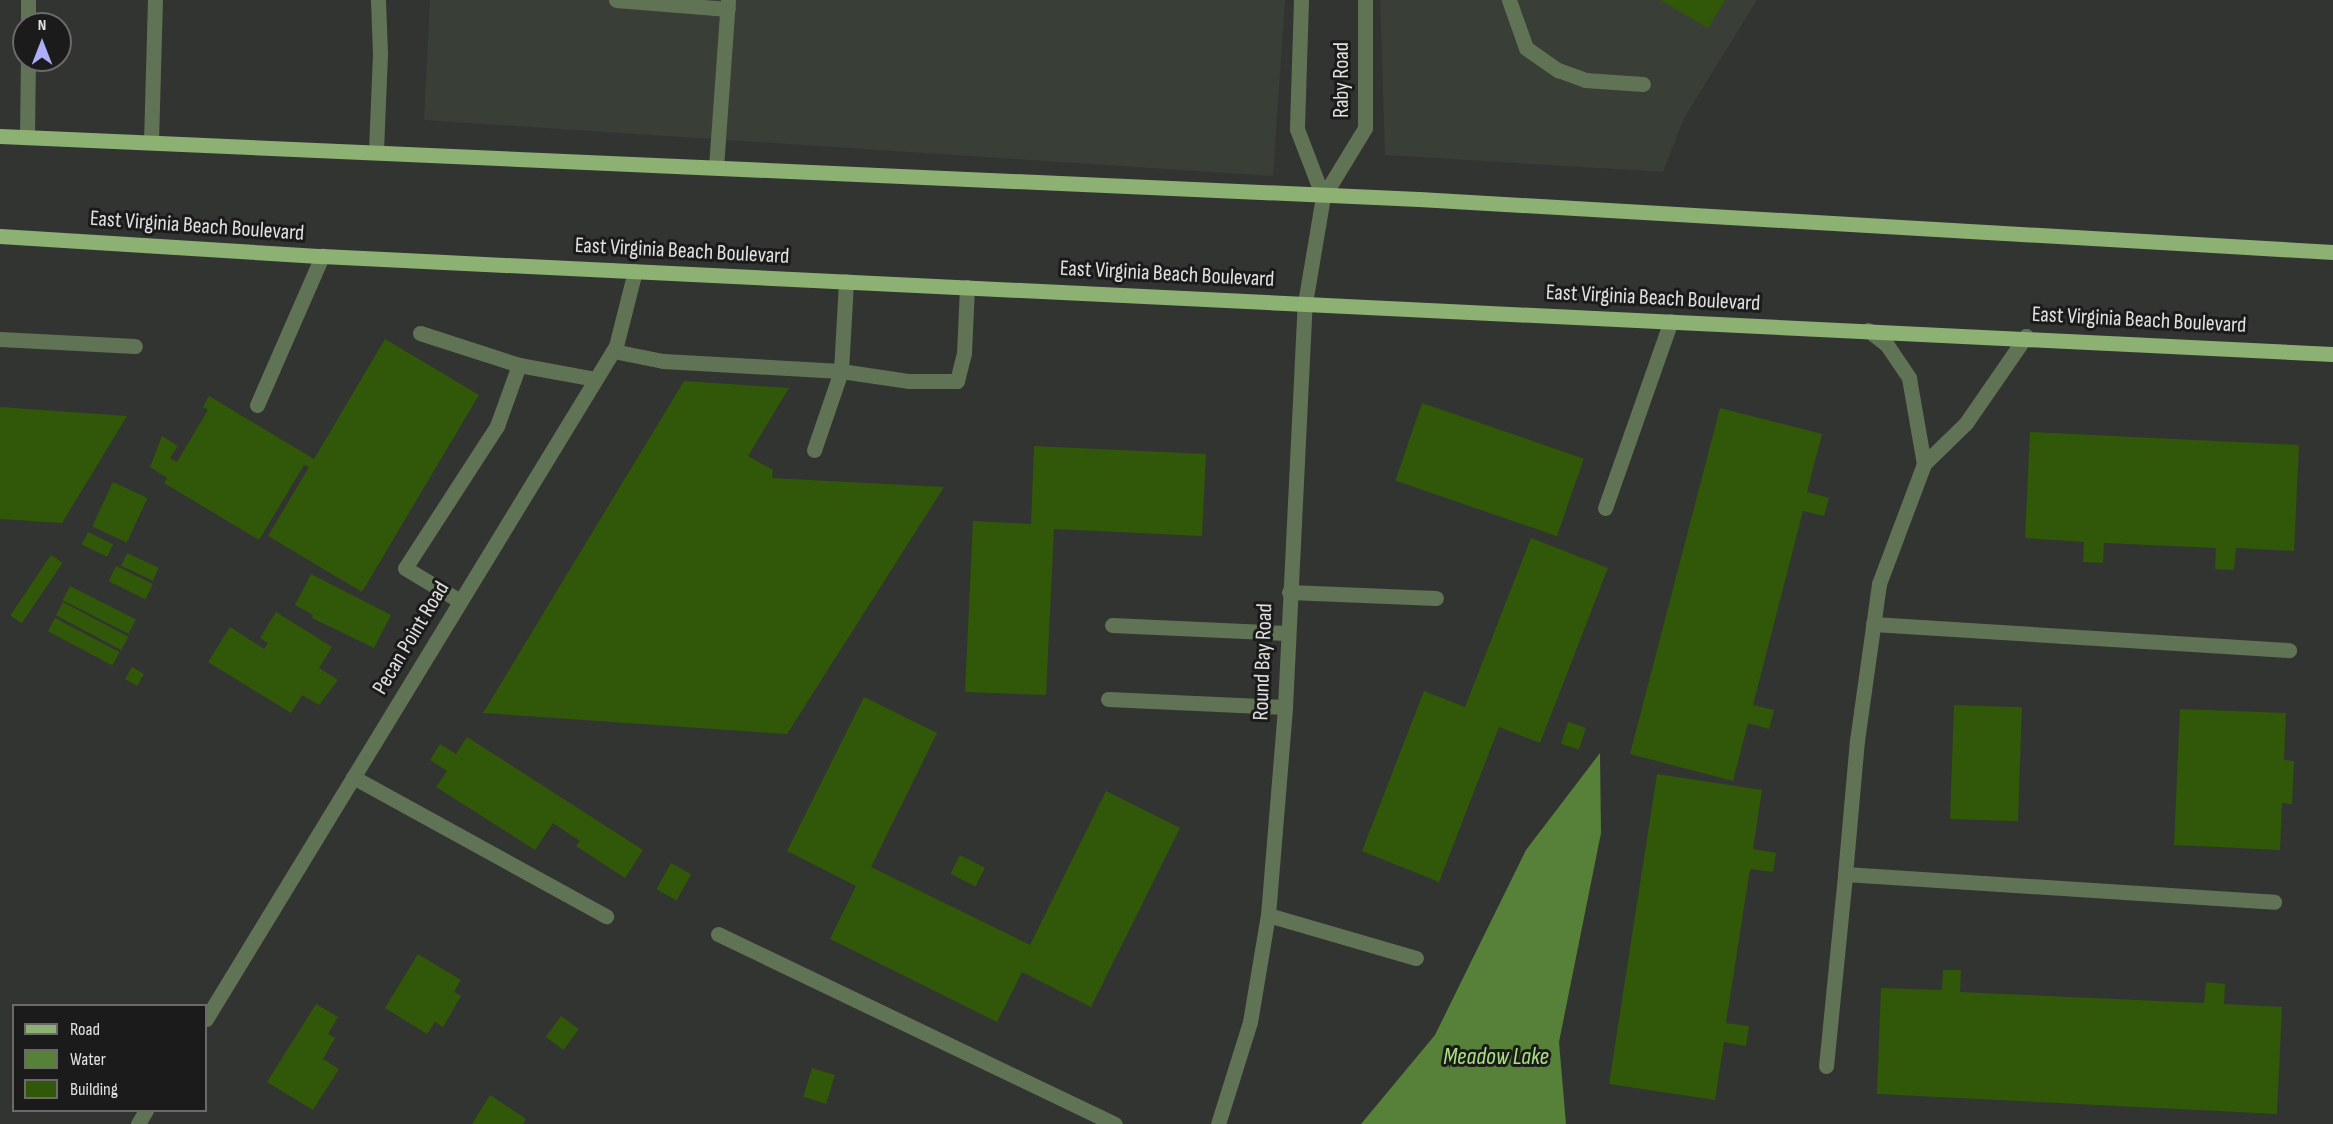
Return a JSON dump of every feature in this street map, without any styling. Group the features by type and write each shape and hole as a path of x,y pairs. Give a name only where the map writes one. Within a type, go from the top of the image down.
{"main road":[{"path":"0,136 376,150 1323,197 1449,201 2333,252"},
{"name":"East Virginia Beach Boulevard","path":"0,236 322,256 2026,336 2333,354"}],"street":[{"path":"151,142 154,0"},
{"path":"376,150 380,53 378,0"},
{"path":"625,0 728,4 716,167"},
{"name":"Raby Road","path":"1301,0 1297,129 1323,197"},
{"name":"Raby Road","path":"1323,197 1365,128 1365,0"},
{"path":"1509,0 1526,48 1558,70 1585,80 1643,84"},
{"path":"27,137 28,72"},
{"name":"Round Bay Road","path":"1218,1124 1250,1022 1268,915 1285,707 1305,303 1323,197"},
{"path":"256,405 322,256"},
{"name":"Pecan Point Road","path":"207,1017 613,351 624,324 635,271"},
{"path":"814,450 841,371 846,281"},
{"path":"613,351 663,361 841,371 909,381 957,381 964,353 967,287"},
{"path":"1605,508 1671,321"},
{"path":"1868,330 1887,345 1909,378 1924,464"},
{"path":"420,333 519,365 594,379"},
{"path":"1826,1066 1845,874 1879,584 1924,464 1966,423 2026,336"},
{"path":"0,339 135,346"},
{"path":"460,601 405,568 497,426 519,365"},
{"path":"1289,592 1436,598"},
{"path":"1873,624 2289,650"},
{"path":"1112,625 1288,633"},
{"path":"1108,699 1285,707"},
{"path":"353,777 606,916"},
{"path":"1845,874 2274,902"},
{"path":"1268,915 1416,958"},
{"path":"718,934 1115,1124"}],"shaded area":[{"path":"430,0 1285,0 1273,176 424,120"},
{"path":"1380,0 1757,0 1684,118 1663,172 1385,155"}],"water":[{"name":"Meadow Lake","path":"1600,753 1601,833 1559,1042 1566,1124 1361,1124 1435,1035 1526,850"}],"building":[{"path":"1660,0 1725,0 1708,28"},
{"path":"385,339 479,395 362,592 268,536 309,467 304,465 259,540 164,483 167,478 150,467 162,436 178,446 170,458 177,462 208,410 203,407 209,396 314,459"},
{"path":"684,381 789,388 748,456 773,470 772,478 944,487 787,734 483,713"},
{"path":"1422,403 1584,459 1557,536 1395,481"},
{"path":"0,407 127,416 62,523 0,519"},
{"path":"1720,408 1822,434 1807,492 1829,498 1824,516 1803,511 1753,705 1774,710 1769,729 1748,723 1733,781 1630,754"},
{"path":"2030,432 2299,445 2294,551 2236,548 2234,570 2215,569 2216,548 2104,543 2103,563 2083,562 2084,542 2025,538"},
{"path":"1034,446 1206,454 1202,536 1054,529 1046,695 965,692 973,521 1031,524"},
{"path":"113,482 147,498 127,542 92,526"},
{"path":"88,532 113,544 107,557 82,545"},
{"path":"1531,538 1608,568 1540,743 1499,727 1439,882 1362,851 1424,691 1465,707"},
{"path":"127,553 159,568 153,580 121,566"},
{"path":"51,555 63,563 22,623 10,616"},
{"path":"116,566 153,584 145,599 109,581"},
{"path":"311,574 391,615 374,648 312,618 313,615 295,605"},
{"path":"70,586 136,620 129,634 63,600"},
{"path":"63,602 128,637 121,650 56,615"},
{"path":"276,612 332,647 319,668 338,680 319,705 302,695 291,713 208,662 230,627 264,649 268,643 260,638"},
{"path":"55,618 119,652 112,666 48,631"},
{"path":"132,667 144,674 137,686 125,679"},
{"path":"864,697 937,733 871,867 1030,945 1106,791 1180,828 1091,1007 1022,972 997,1022 830,939 856,886 787,851"},
{"path":"1954,705 2022,707 2018,821 1950,819"},
{"path":"2180,709 2286,713 2284,760 2294,761 2292,804 2282,803 2280,850 2174,845"},
{"path":"1568,722 1586,728 1579,750 1561,744"},
{"path":"467,737 643,850 625,878 576,846 580,841 553,823 535,850 436,787 447,771 430,760 440,744 456,754"},
{"path":"1657,774 1762,790 1753,849 1776,853 1773,872 1750,869 1726,1023 1749,1026 1746,1046 1724,1042 1715,1100 1609,1084"},
{"path":"960,855 985,868 975,886 950,874"},
{"path":"671,863 691,874 677,900 656,889"},
{"path":"418,954 461,980 454,992 461,996 443,1027 435,1022 427,1034 385,1008"},
{"path":"1943,970 1961,970 1960,992 2204,1003 2206,982 2225,984 2224,1004 2282,1007 2277,1114 1877,1094 1881,988 1942,990"},
{"path":"316,1004 338,1017 328,1034 335,1038 323,1059 339,1069 313,1110 267,1082"},
{"path":"561,1016 579,1029 564,1050 546,1037"},
{"path":"812,1068 835,1075 826,1104 803,1097"},
{"path":"490,1095 526,1119 523,1124 472,1124"}]}
